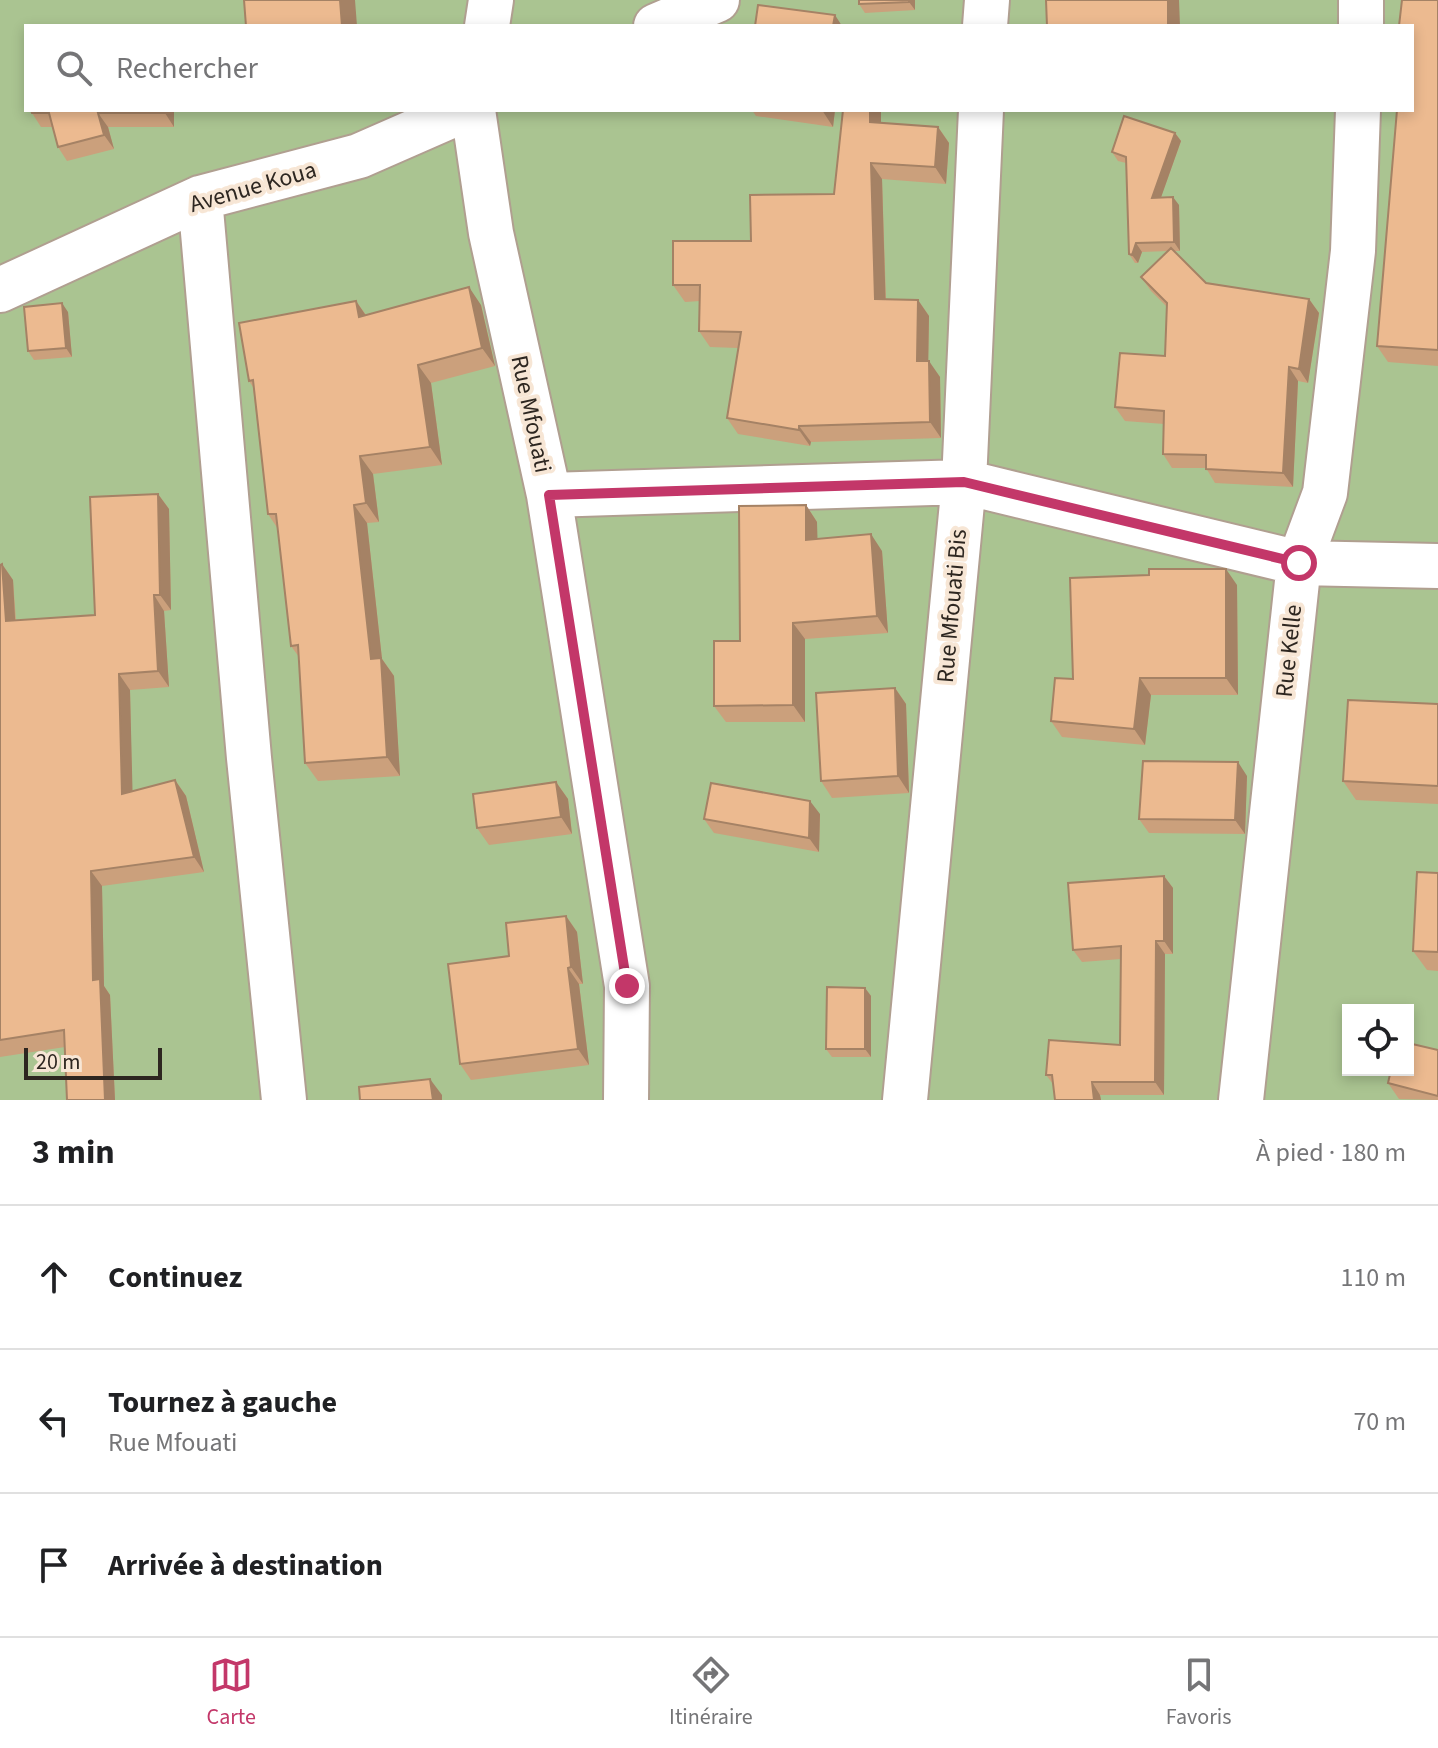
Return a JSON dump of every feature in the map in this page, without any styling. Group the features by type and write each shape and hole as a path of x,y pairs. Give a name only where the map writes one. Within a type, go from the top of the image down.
{"street":[{"path":"487,24 491,0"},
{"path":"985,24 987,0"},
{"path":"1361,0 1361,24"},
{"name":"Avenue Koua","path":"0,290 200,198 359,156 459,112"},
{"name":"Rue Mfouati","path":"473,112 491,233 549,495 627,986 626,1100"},
{"name":"Rue Mfouati Bis","path":"905,1100 964,482 981,112"},
{"name":"Rue Kelle","path":"1241,1100 1299,563 1325,493 1353,251 1358,112"},
{"path":"200,198 249,758 284,1100"},
{"path":"549,495 964,482 1299,563 1438,566"}],"green space":[{"path":"0,0 1438,0 1438,1100 0,1100"}],"building":[{"path":"244,0 340,0 342,24 246,24"},
{"path":"859,0 909,0 909,2 859,4"},
{"path":"1046,0 1168,0 1168,24 1047,24"},
{"path":"1402,0 1438,0 1438,350 1377,346 1397,112 1414,112 1414,24 1399,24"},
{"path":"758,5 835,15 833,24 755,24"},
{"path":"165,112 98,113 104,135 58,147 49,113 32,113"},
{"path":"843,112 870,112 870,122 938,127 935,167 871,163 875,299 918,300 917,361 929,361 930,422 799,426 799,430 727,418 741,332 699,331 700,285 673,285 673,241 751,241 750,195 834,194"},
{"path":"1124,116 1175,133 1152,198 1173,197 1174,242 1136,243 1132,255 1129,254 1126,157 1112,152"},
{"path":"1171,248 1206,283 1309,299 1299,369 1289,367 1283,473 1206,469 1206,455 1163,454 1164,411 1115,407 1120,353 1165,356 1167,303 1141,277"},
{"path":"469,287 482,348 418,365 430,447 360,456 366,503 354,505 371,659 381,658 387,757 305,763 298,645 291,646 276,514 268,514 253,380 249,381 239,323 356,301 359,317"},
{"path":"62,303 66,348 28,351 24,307"},
{"path":"158,494 160,595 154,595 158,671 119,674 122,794 175,780 194,857 91,871 93,980 100,979 105,1100 67,1100 64,1030 0,1040 0,565 6,621 95,615 90,497"},
{"path":"806,505 806,540 871,534 877,616 793,623 793,705 714,706 714,641 740,641 739,506"},
{"path":"1149,569 1226,569 1226,678 1140,678 1134,729 1051,721 1055,678 1073,679 1070,578 1149,575"},
{"path":"895,688 898,776 821,781 816,693"},
{"path":"1348,700 1438,704 1438,786 1343,781"},
{"path":"1143,761 1238,762 1235,820 1139,819"},
{"path":"556,782 561,817 477,828 473,794"},
{"path":"711,783 810,801 809,838 704,819"},
{"path":"1417,872 1438,873 1438,952 1413,951"},
{"path":"1164,876 1164,941 1156,941 1155,1082 1092,1082 1094,1100 1055,1100 1052,1075 1046,1075 1049,1040 1120,1045 1121,946 1073,950 1068,883"},
{"path":"566,916 571,967 568,968 578,1049 460,1064 448,964 509,956 506,923"},
{"path":"827,987 865,988 865,1049 826,1049"},
{"path":"1414,1044 1438,1050 1438,1096 1388,1083 1390,1076 1414,1076"},
{"path":"430,1079 433,1100 360,1100 359,1087"}],"route":[{"path":"627,986 549,495 964,482 1299,563"}]}
